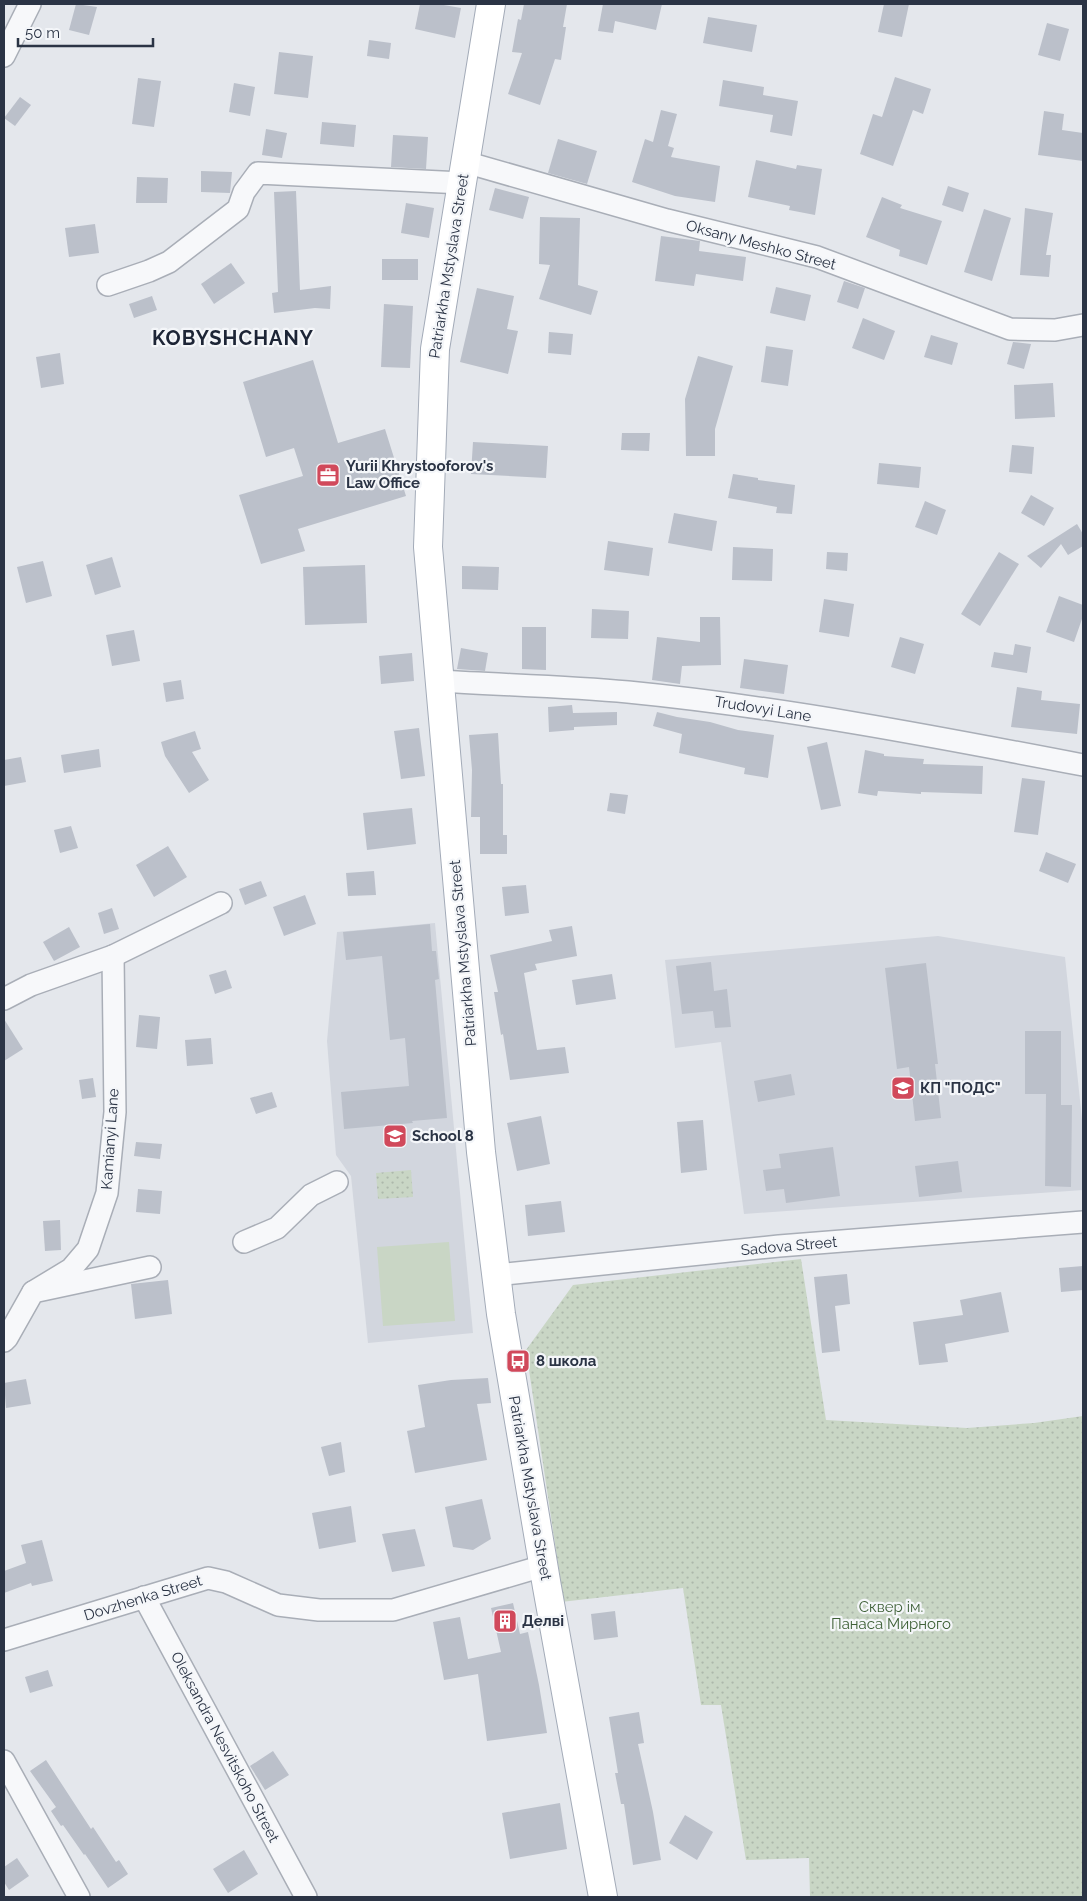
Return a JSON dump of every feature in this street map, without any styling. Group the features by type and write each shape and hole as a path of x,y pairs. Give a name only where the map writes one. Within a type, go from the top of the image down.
{"main road":[{"name":"Patriarkha Mstyslava Street","path":"490,4 435,349 428,547 481,1152 496,1275 508,1365 603,1897"}],"street":[{"path":"4,56 30,4"},
{"name":"Oksany Meshko Street","path":"108,285 150,271 169,262 238,209 244,192 258,173 463,173 817,256 1010,329 1055,330 1083,325"},
{"name":"Trudovyi Lane","path":"440,681 627,692 734,704 920,734 1083,765"},
{"path":"4,999 31,985 112,956 221,903"},
{"name":"Kamianyi Lane","path":"33,1292 70,1269 88,1249 107,1193 115,1112 112,956"},
{"path":"244,1242 277,1228 311,1195 337,1182"},
{"name":"Sadova Street","path":"496,1275 779,1246 1083,1222"},
{"path":"4,1341 33,1292 150,1267"},
{"name":"Dovzhenka Street","path":"4,1640 208,1578 226,1582 278,1605 319,1610 393,1610 543,1566"},
{"name":"Oleksandra Nesvitskoho Street","path":"144,1597 306,1897"},
{"path":"4,1761 79,1897"}],"shaded area":[{"name":"School 8","path":"435,923 473,1333 368,1343 351,1176 336,1155 327,1041 337,932"},
{"name":"КП \"ПОДС\"","path":"938,936 1065,957 1083,1129 1083,1190 744,1214 721,1042 675,1048 665,960"}],"green space":[{"path":"411,1170 413,1197 378,1199 376,1173"},
{"path":"449,1242 455,1321 383,1326 377,1247"},
{"name":"Сквер ім. Панаса Мирного","path":"801,1259 826,1420 967,1428 1034,1423 1083,1416 1083,1897 810,1897 809,1858 746,1860 721,1705 701,1705 683,1588 561,1602 560,1577 526,1350 573,1285"}],"building":[{"path":"76,4 97,7 89,35 69,30"},
{"path":"420,4 438,4 461,8 455,38 415,29"},
{"path":"524,4 567,4 563,27 566,27 561,60 555,59 540,105 508,94 522,53 512,52 518,19 521,20"},
{"path":"603,4 662,4 656,30 615,21 613,33 598,31"},
{"path":"884,4 909,4 902,37 878,32"},
{"path":"708,17 757,25 752,52 703,43"},
{"path":"1047,23 1069,29 1060,61 1038,55"},
{"path":"369,40 391,43 389,59 367,56"},
{"path":"279,52 313,56 308,98 274,94"},
{"path":"895,77 931,89 923,114 913,110 893,166 860,154 873,114 882,117"},
{"path":"138,78 161,81 154,127 132,124"},
{"path":"723,80 764,87 763,95 798,101 792,136 770,132 773,115 719,106"},
{"path":"234,83 255,87 250,116 229,112"},
{"path":"20,97 31,105 15,126 4,118"},
{"path":"661,110 677,114 668,146 674,148 671,157 720,166 715,202 675,196 632,182 645,139 653,142"},
{"path":"1044,111 1064,114 1062,130 1083,133 1083,161 1038,155"},
{"path":"322,122 356,125 354,147 320,144"},
{"path":"266,129 287,133 282,158 262,155"},
{"path":"393,135 428,137 426,169 391,167"},
{"path":"558,139 597,151 587,184 548,173"},
{"path":"756,160 796,169 797,165 822,169 815,215 789,210 790,206 748,197"},
{"path":"201,171 232,172 230,193 201,192"},
{"path":"137,177 168,178 167,203 136,203"},
{"path":"948,186 969,193 963,212 942,205"},
{"path":"495,188 529,197 523,219 489,210"},
{"path":"296,191 300,290 331,286 330,309 315,308 274,313 272,293 278,292 274,192"},
{"path":"882,197 902,205 900,208 942,221 927,265 899,256 900,250 866,237"},
{"path":"406,203 434,208 429,238 401,233"},
{"path":"1025,208 1053,213 1046,255 1051,255 1049,277 1020,275"},
{"path":"984,209 1011,218 992,281 964,272"},
{"path":"540,217 580,218 578,285 598,291 591,315 539,299 550,265 539,264"},
{"path":"95,224 99,253 69,257 65,228"},
{"path":"661,236 700,241 699,251 746,257 743,281 696,274 694,286 655,281"},
{"path":"382,259 418,259 418,280 382,280"},
{"path":"231,263 245,283 214,304 201,284"},
{"path":"844,281 865,288 858,309 837,302"},
{"path":"776,287 811,295 805,321 770,313"},
{"path":"477,288 514,296 507,329 518,331 508,374 460,362"},
{"path":"152,296 157,310 134,318 129,304"},
{"path":"384,304 413,306 410,368 381,367"},
{"path":"863,318 895,331 884,360 852,348"},
{"path":"549,332 573,334 571,355 548,353"},
{"path":"931,335 958,343 952,365 924,357"},
{"path":"1013,342 1031,344 1024,369 1007,364"},
{"path":"766,346 793,350 788,386 761,382"},
{"path":"60,353 64,384 41,388 36,357"},
{"path":"698,356 733,366 715,429 715,456 686,456 685,399"},
{"path":"313,360 338,443 385,429 406,496 298,529 305,551 261,564 239,495 303,476 294,448 266,457 243,382"},
{"path":"1053,383 1055,417 1015,419 1014,385"},
{"path":"622,433 650,433 649,451 621,450"},
{"path":"473,442 548,446 546,478 471,474"},
{"path":"1012,445 1034,447 1032,474 1009,472"},
{"path":"879,463 921,467 919,488 877,484"},
{"path":"733,474 758,478 758,480 795,485 792,514 776,513 777,507 728,498"},
{"path":"1031,495 1054,508 1044,526 1021,513"},
{"path":"925,501 946,510 937,535 915,527"},
{"path":"674,513 717,521 712,551 668,543"},
{"path":"1077,524 1083,534 1083,546 1068,555 1061,544 1041,568 1027,556"},
{"path":"608,541 653,548 649,576 604,570"},
{"path":"733,547 773,549 772,581 732,580"},
{"path":"827,552 848,553 847,571 826,569"},
{"path":"999,552 1019,564 980,626 961,614"},
{"path":"112,557 121,587 95,595 86,565"},
{"path":"43,561 52,596 26,603 17,567"},
{"path":"365,565 367,623 305,625 303,567"},
{"path":"462,566 499,567 498,590 462,589"},
{"path":"1059,596 1083,605 1083,616 1074,642 1046,632"},
{"path":"824,599 854,604 849,637 819,632"},
{"path":"592,609 629,611 628,639 591,638"},
{"path":"700,617 720,617 721,665 682,666 680,684 652,680 657,637 700,642"},
{"path":"522,627 546,627 546,670 522,669"},
{"path":"134,630 140,661 112,666 106,635"},
{"path":"900,637 924,644 915,674 891,667"},
{"path":"1015,644 1031,647 1027,673 991,667 994,652 1013,655"},
{"path":"461,648 488,653 485,671 457,669"},
{"path":"412,653 414,681 381,684 379,656"},
{"path":"744,659 788,665 784,694 740,688"},
{"path":"181,680 184,699 166,702 163,683"},
{"path":"1017,687 1042,691 1041,700 1080,704 1077,734 1011,727"},
{"path":"572,705 573,713 617,712 617,725 574,727 574,730 549,732 548,707"},
{"path":"657,712 710,722 738,730 774,735 768,778 744,774 745,768 679,753 682,734 653,726"},
{"path":"419,728 425,776 401,779 394,731"},
{"path":"195,731 201,749 192,752 209,780 189,793 165,756 161,742"},
{"path":"498,733 501,784 503,784 503,835 507,835 507,854 480,854 480,817 471,817 472,770 469,735"},
{"path":"827,742 841,806 821,810 807,747"},
{"path":"99,749 101,767 64,773 61,755"},
{"path":"865,750 884,754 884,756 924,759 923,764 983,766 982,794 921,792 921,794 878,791 877,796 858,793"},
{"path":"21,757 26,782 4,786 4,760"},
{"path":"1022,778 1045,781 1038,835 1014,832"},
{"path":"610,793 628,795 625,814 607,811"},
{"path":"412,808 416,844 367,850 363,813"},
{"path":"71,826 78,848 60,853 54,830"},
{"path":"168,846 187,877 154,897 136,865"},
{"path":"1046,852 1076,864 1068,883 1039,871"},
{"path":"374,871 376,895 348,896 346,873"},
{"path":"261,881 267,896 245,905 239,889"},
{"path":"526,885 529,913 505,916 502,887"},
{"path":"305,895 316,924 284,936 273,907"},
{"path":"112,908 119,929 104,934 98,913"},
{"path":"430,924 432,951 436,951 439,979 435,980 447,1118 344,1129 341,1092 409,1086 405,1038 390,1040 382,956 346,960 343,932"},
{"path":"572,926 577,956 535,964 537,970 524,973 537,1050 565,1047 569,1073 510,1080 494,992 498,992 490,955 552,941 549,930"},
{"path":"69,927 80,947 54,961 43,942"},
{"path":"711,962 714,991 727,989 731,1027 715,1028 713,1011 682,1014 676,966"},
{"path":"926,963 938,1064 935,1064 941,1118 915,1121 909,1067 897,1069 885,968"},
{"path":"226,970 232,988 215,994 209,975"},
{"path":"612,974 616,999 576,1005 572,980"},
{"path":"139,1015 160,1017 157,1049 136,1047"},
{"path":"4,1019 23,1049 4,1061"},
{"path":"1025,1031 1061,1031 1061,1105 1072,1105 1071,1187 1045,1186 1046,1094 1025,1094"},
{"path":"211,1038 213,1064 187,1066 185,1040"},
{"path":"791,1074 795,1095 758,1102 754,1081"},
{"path":"93,1078 96,1097 82,1099 79,1080"},
{"path":"272,1092 277,1107 256,1114 250,1098"},
{"path":"541,1116 550,1164 517,1171 507,1123"},
{"path":"703,1120 707,1170 681,1173 677,1122"},
{"path":"136,1142 162,1144 160,1159 134,1156"},
{"path":"833,1147 840,1196 786,1203 784,1189 766,1191 763,1170 781,1168 779,1154"},
{"path":"958,1161 962,1192 919,1197 915,1166"},
{"path":"138,1189 162,1191 160,1214 136,1212"},
{"path":"561,1201 565,1232 528,1236 525,1205"},
{"path":"60,1220 61,1250 45,1251 43,1221"},
{"path":"1083,1266 1083,1290 1061,1292 1059,1268"},
{"path":"847,1274 850,1304 835,1306 840,1351 822,1353 814,1277"},
{"path":"168,1280 172,1314 135,1319 131,1284"},
{"path":"1001,1292 1009,1332 945,1344 948,1362 919,1365 913,1322 963,1315 960,1300"},
{"path":"488,1378 491,1403 477,1404 487,1460 415,1473 407,1431 425,1427 418,1385 451,1380"},
{"path":"26,1379 31,1404 6,1408 4,1383"},
{"path":"341,1442 345,1472 329,1476 321,1447"},
{"path":"482,1499 491,1539 473,1550 453,1547 445,1507"},
{"path":"351,1506 356,1542 319,1549 312,1513"},
{"path":"415,1529 425,1566 392,1572 382,1534"},
{"path":"42,1540 53,1581 32,1586 31,1583 4,1593 4,1571 26,1563 21,1545"},
{"path":"513,1603 520,1634 528,1632 547,1733 487,1741 478,1674 444,1680 433,1622 460,1617 468,1659 501,1652 491,1608"},
{"path":"615,1611 618,1637 594,1640 591,1614"},
{"path":"48,1670 53,1686 30,1693 25,1677"},
{"path":"639,1712 644,1743 638,1744 661,1860 633,1865 624,1804 621,1804 615,1773 618,1773 609,1717"},
{"path":"273,1751 289,1775 265,1790 250,1766"},
{"path":"46,1760 91,1829 93,1827 116,1862 119,1860 128,1874 108,1888 85,1854 51,1811 56,1807 30,1771"},
{"path":"560,1803 567,1849 510,1859 502,1813"},
{"path":"685,1815 713,1832 697,1860 669,1843"},
{"path":"244,1850 258,1874 228,1893 213,1869"},
{"path":"17,1858 29,1876 9,1890 4,1882 4,1867"}],"place":[{"name":"Yurii Khrystooforov's Law Office","path":"328,475"},
{"name":"КП \"ПОДС\"","path":"903,1088"},
{"name":"School 8","path":"395,1136"},
{"name":"8 школа","path":"518,1361"},
{"name":"Делві","path":"505,1621"}],"district":[{"name":"KOBYSHCHANY","path":"233,338"}]}
